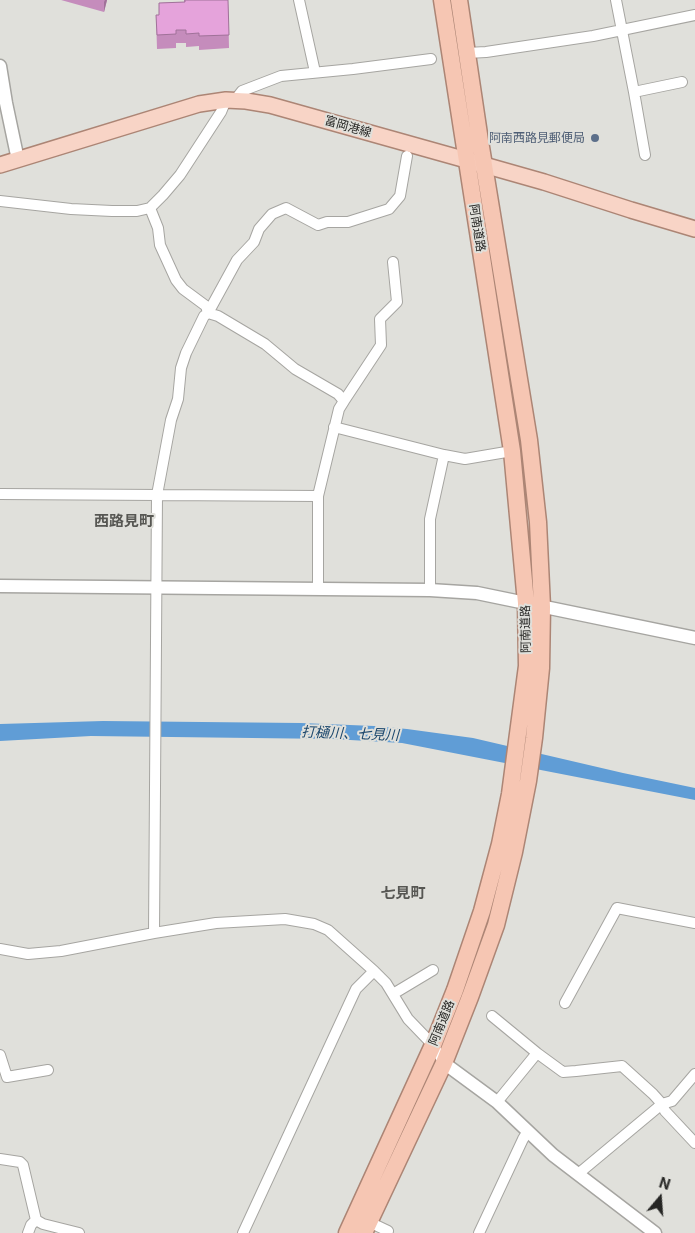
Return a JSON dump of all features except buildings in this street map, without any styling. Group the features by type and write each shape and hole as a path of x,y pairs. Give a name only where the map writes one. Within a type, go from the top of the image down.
{"highway":[{"name":"阿南道路","path":"366,1228 444,1063 470,997 496,925 514,852 528,781 526,603 512,452 442,0"},
{"name":"阿南道路","path":"347,1233 433,1045 455,990 482,912 500,844 513,774 526,736 541,668 542,607 538,522 529,440 459,0"}],"main road":[{"name":"富岡港線","path":"0,165 199,104 231,100 246,101 270,105 467,160 695,229"}],"street":[{"path":"299,0 315,72"},
{"path":"616,0 645,155"},
{"path":"467,53 486,52 593,36 695,15"},
{"path":"0,201 71,209 112,211 137,211 150,208 180,174 221,112 242,91 281,76 431,59"},
{"path":"0,66 18,160"},
{"path":"634,92 682,82"},
{"path":"154,933 158,496 171,420 178,399 181,368 204,316 208,313 237,260 254,242 259,229 272,214 286,208 318,225 327,222 348,222 389,210 400,196 407,156"},
{"path":"150,208 158,228 160,245 176,280 183,289 206,306 208,313"},
{"path":"318,589 318,496 334,427 339,409 382,345 380,319 397,302 394,262"},
{"path":"208,313 218,316 265,344 295,369 338,394 344,401"},
{"path":"334,427 465,459 512,452"},
{"path":"430,590 430,519 444,455"},
{"path":"0,494 318,496"},
{"path":"0,586 430,590 477,594 695,638"},
{"path":"565,1003 618,908 695,923"},
{"path":"0,950 28,954 61,951 216,923 285,919 314,924 328,930 386,983 408,1019 433,1045 444,1063 497,1102 553,1154 655,1233"},
{"path":"392,994 433,970"},
{"path":"243,1233 356,989 374,971"},
{"path":"492,1016 563,1072 622,1066 662,1104 665,1111 695,1143"},
{"path":"497,1102 537,1053"},
{"path":"0,1055 6,1077 48,1070"},
{"path":"578,1174 662,1104 672,1100 695,1074"},
{"path":"479,1233 528,1131"},
{"path":"0,1159 20,1162 23,1165 36,1220 43,1224 79,1233"},
{"path":"28,1233 36,1220"},
{"path":"366,1228 388,1231 388,1233"}],"water":[{"name":"打樋川、七見川","path":"103,721 301,723 407,729 473,738 695,788 695,800 402,743 333,739 91,736 0,741 0,724"}],"place":[{"name":"阿南西路見郵便局","path":"595,138"}],"district":[{"name":"西路見町","path":"124,521"},
{"name":"七見町","path":"403,893"}]}
